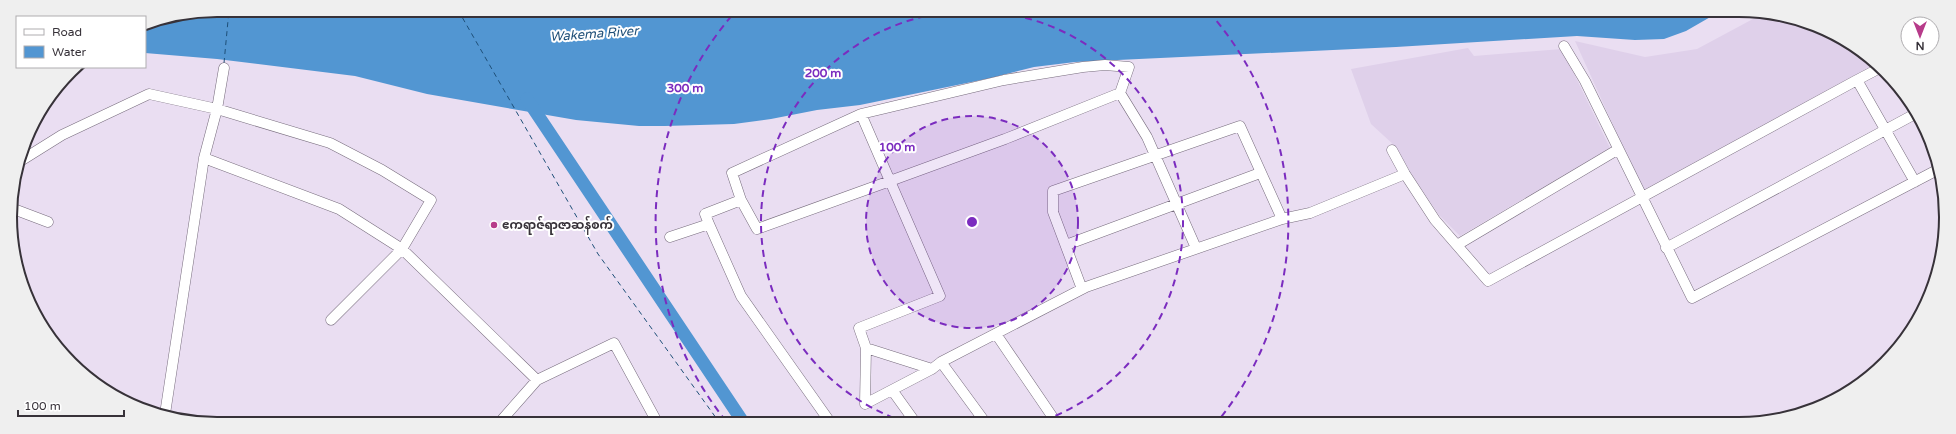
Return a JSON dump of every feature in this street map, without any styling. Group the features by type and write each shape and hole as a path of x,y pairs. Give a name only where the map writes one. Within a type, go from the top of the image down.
{"street":[{"path":"1564,46 1585,81 1617,150 1692,298 1934,172"},
{"path":"1105,65 1129,67 1120,93 1005,139 757,229 741,200 732,173 861,114 1004,80 1105,65"},
{"path":"167,410 204,158 217,109 224,68"},
{"path":"1392,150 1405,174 1435,220 1488,281 1875,71"},
{"path":"1857,80 1915,182"},
{"path":"1120,93 1147,137 1156,155 1196,248"},
{"path":"27,157 62,135 149,94 217,109 330,143 382,170 432,200 402,250 331,320"},
{"path":"861,114 940,296 859,328 866,348 865,404 932,369 941,362 1082,289 1282,219 1310,213 1405,174"},
{"path":"1666,248 1911,116"},
{"path":"1082,289 1053,212 1053,191 1240,126 1282,219"},
{"path":"1457,245 1617,150"},
{"path":"204,158 340,209 402,250 537,380"},
{"path":"1066,245 1260,173"},
{"path":"741,200 705,214 740,296 826,417"},
{"path":"17,210 48,222"},
{"path":"670,237 709,224"},
{"path":"996,334 1053,417"},
{"path":"504,417 537,380 614,343 654,417"},
{"path":"866,348 932,369"},
{"path":"941,362 981,417"},
{"path":"892,390 911,417"}],"shaded area":[{"path":"1756,18 1791,24 1816,32 1839,44 1861,58 1870,66 1643,191 1575,41 1645,57 1697,49"},
{"path":"1468,48 1474,56 1562,49 1610,148 1460,236 1439,215 1395,146 1371,124 1351,69"}],"water":[{"name":"Wakema River","path":"204,17 1710,17 1686,31 1664,39 1635,40 1577,36 1396,47 1075,62 1034,67 991,78 860,105 817,110 771,119 734,124 665,126 639,126 576,120 427,94 355,76 217,59 146,53 146,30 178,21"}],"waterway":[{"path":"527,99 740,417"}],"ferry route":[{"path":"224,63 228,17"},
{"path":"462,17 598,254 715,417"}],"place":[{"name":"ဧကရာဇ်ရာဇာဆန်စက်","path":"494,225"}]}
